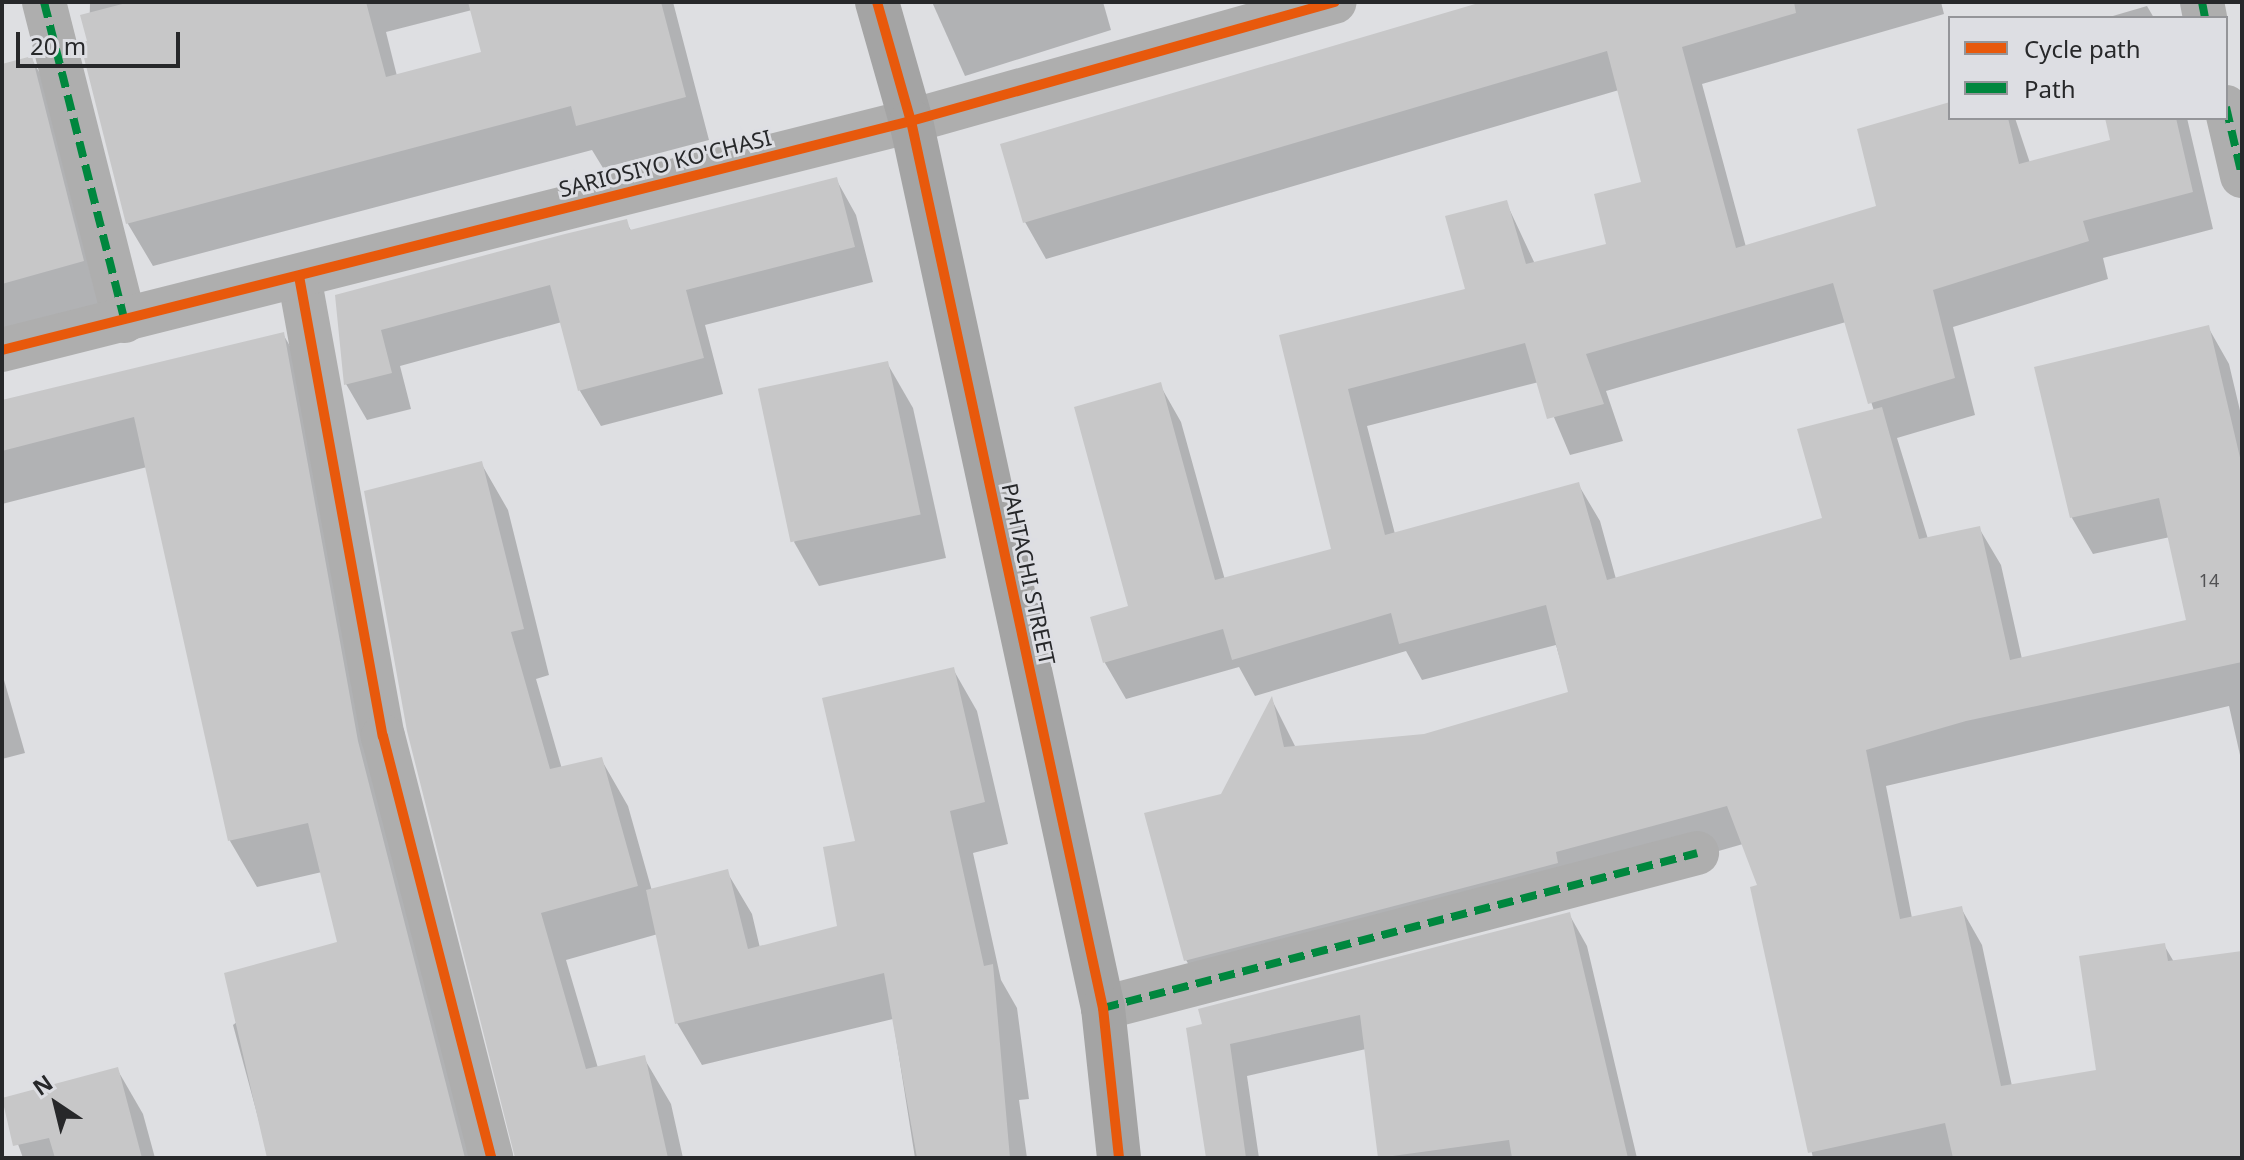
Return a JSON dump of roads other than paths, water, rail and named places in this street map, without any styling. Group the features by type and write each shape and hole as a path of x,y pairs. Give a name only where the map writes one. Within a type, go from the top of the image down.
{"street":[{"path":"44,2 125,321"},
{"name":"PAHTACHI STREET","path":"877,2 911,121 1103,1008 1119,1158"},
{"name":"SARIOSIYO KO'CHASI","path":"2,350 911,121 1335,2"},
{"path":"2228,116 2242,176"},
{"path":"299,276 383,736 491,1158"},
{"path":"1103,1008 1697,853"}]}
